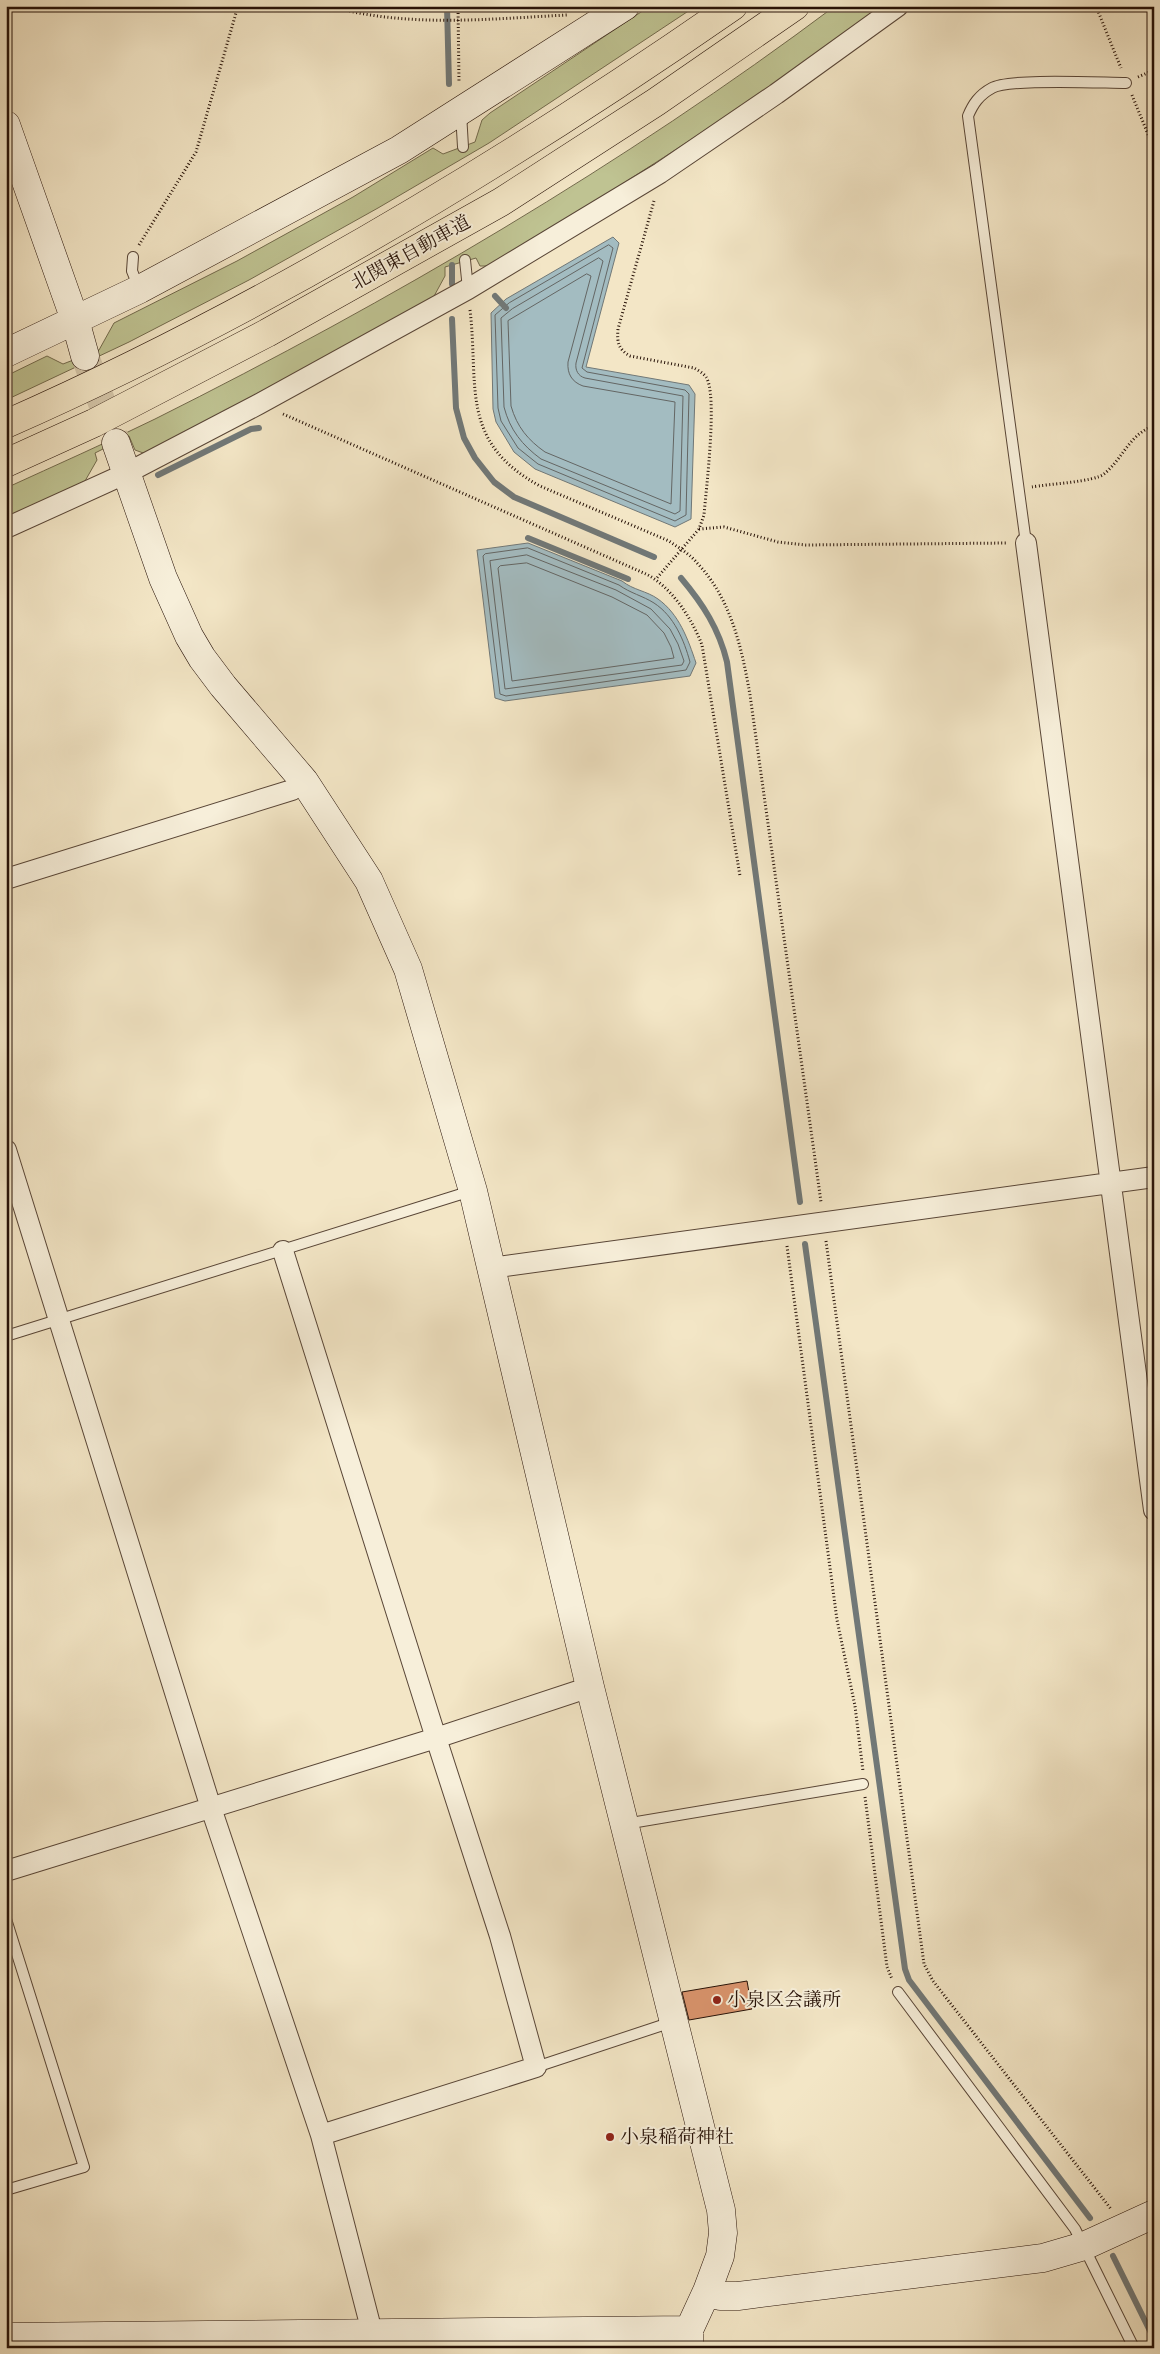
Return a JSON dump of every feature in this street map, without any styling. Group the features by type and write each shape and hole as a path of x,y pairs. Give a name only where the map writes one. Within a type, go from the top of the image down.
{"highway":[{"name":"北関東自動車道","path":"6,424 99,382 252,302 398,222 488,168 640,71 733,6"},
{"name":"北関東自動車道","path":"6,463 94,423 267,333 501,202 656,102 795,6"}],"street":[{"path":"6,353 140,289 399,150 625,6"},
{"path":"6,528 126,473 259,404 468,289 660,173 776,94 898,6"},
{"path":"6,125 75,320 85,356"},
{"path":"6,2338 375,2340 519,2333 689,2339 720,2256 722,2233 721,2210 590,1687 473,1191 408,969 368,881 304,781 223,686 189,636 163,578 116,443"},
{"path":"1026,543 1154,1510"},
{"path":"6,879 292,790 304,781"},
{"path":"6,1150 211,1808 321,2135 375,2340"},
{"path":"491,1268 1154,1177"},
{"path":"283,1251 500,1936 536,2067 321,2135"},
{"path":"6,1871 436,1738 590,1687"},
{"path":"707,2291 720,2296 738,2296 1027,2261 1084,2246 1154,2214"}],"lane":[{"path":"1026,543 968,116 974,102 993,86 1032,82 1126,82"},
{"path":"461,112 463,147"},
{"path":"133,257 132,271 140,289"},
{"path":"465,260 468,289"},
{"path":"6,1336 473,1191"},
{"path":"624,1824 863,1784"},
{"path":"6,1919 84,2167 6,2190"},
{"path":"898,1992 1076,2229 1134,2348"},
{"path":"536,2067 673,2022"}],"path":[{"path":"133,257 196,152 238,6"},
{"path":"329,6 376,16 441,21 570,14 577,19 585,32"},
{"path":"458,6 461,112"},
{"path":"656,579 699,529 704,515 712,406 710,386 706,377 694,368 630,356 621,351 617,341 618,329 659,185 660,173"},
{"path":"468,289 474,395 479,417 489,442 500,458 523,477 540,486 669,541 682,550 697,562 719,592 737,634 744,659 824,1223 924,1964 933,1981 1112,2211 1122,2228"},
{"path":"259,404 656,579 664,586 691,622 702,645 740,876"},
{"path":"1019,489 1088,480 1104,474 1131,442 1154,426"},
{"path":"699,529 724,527 778,542 806,545 1026,543"},
{"path":"786,1228 837,1620 855,1706 863,1760 863,1784 887,1967 898,1992"}],"green space":[{"path":"650,6 696,6 489,143 378,208 249,280 129,342 6,400 6,376 47,356 63,364 99,350 114,323 237,261 353,197 433,148 443,154 475,142 482,120 490,113"},
{"path":"835,6 880,6 737,109 590,205 490,266 480,266 476,258 445,267 445,276 433,298 146,454 135,450 129,436 95,453 97,460 85,481 6,518 6,488 155,419 243,374 331,327 504,228 672,121 755,65"}],"water":[{"path":"613,237 619,243 586,367 689,385 695,394 691,519 675,527 535,469 514,452 496,422 493,409 491,313 506,299"},
{"path":"528,543 622,581 658,599 672,612 686,636 696,663 690,676 505,701 495,698 477,550"}],"building":[{"name":"小泉区会議所","path":"747,1981 752,2009 689,2020 682,1992"}],"waterway":[{"path":"447,6 449,84"},
{"path":"452,265 452,284"},
{"path":"495,296 506,308"},
{"path":"452,319 456,408 464,438 475,458 494,482 514,497 654,557"},
{"path":"158,475 251,429 259,428"},
{"path":"528,538 628,579"},
{"path":"681,578 709,617 720,639 727,662 800,1202"},
{"path":"805,1244 905,1969 909,1980 1090,2218"},
{"path":"1113,2256 1154,2339"}],"tunnel":[{"path":"85,356 115,439"}],"place":[{"name":"小泉区会議所","path":"717,2000"},
{"name":"小泉稲荷神社","path":"610,2137"}]}
